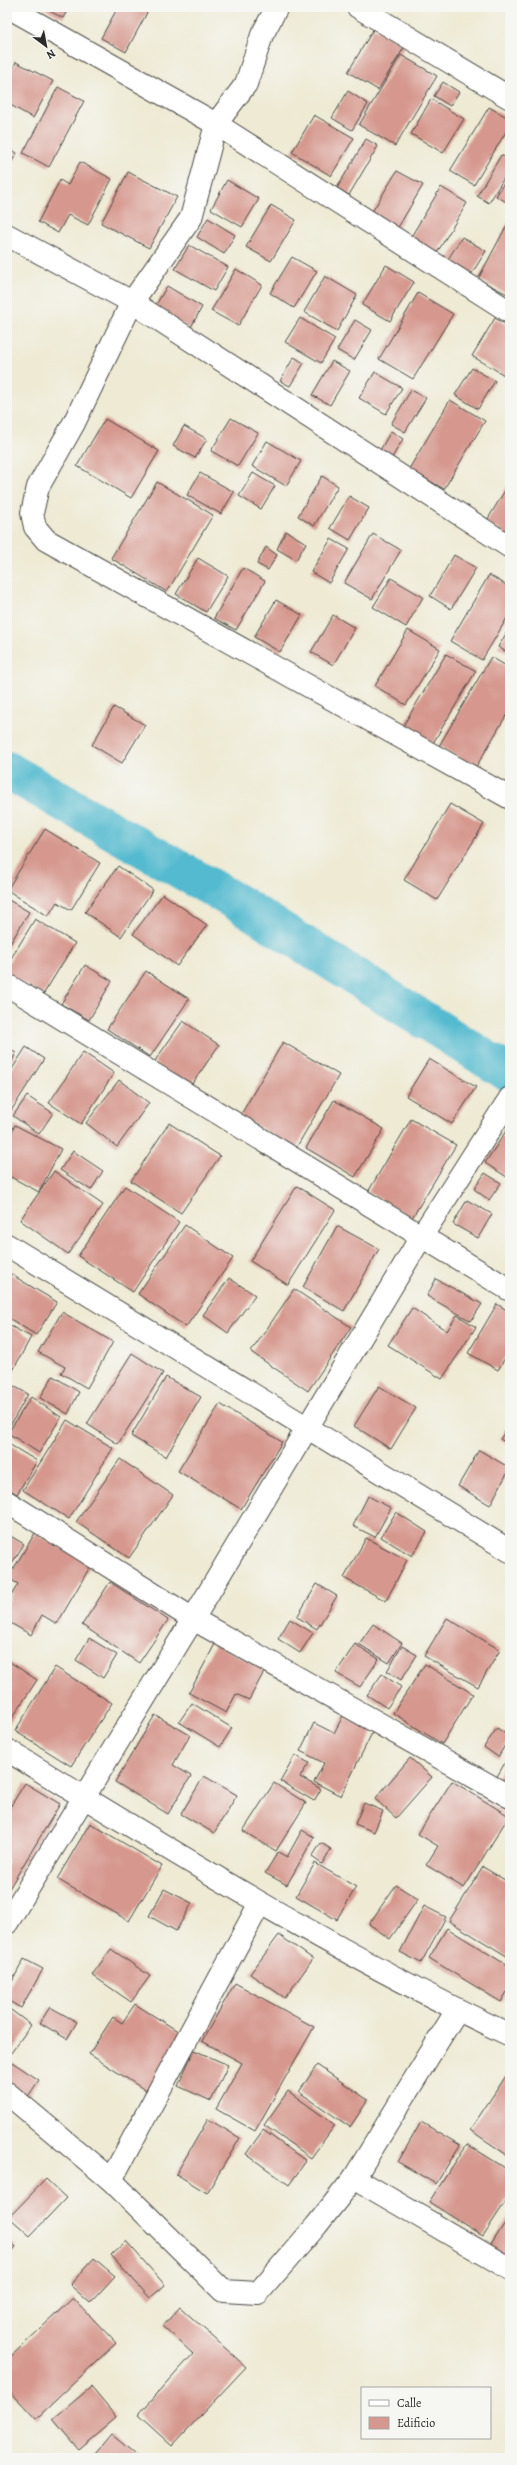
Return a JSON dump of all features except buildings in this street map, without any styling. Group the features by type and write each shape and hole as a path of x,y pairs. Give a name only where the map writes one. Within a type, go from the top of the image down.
{"street":[{"path":"8,7 216,124 510,312"},
{"path":"277,7 262,35 246,84 216,124 191,218 132,302 74,423 38,487 32,513 35,527 46,540 510,798"},
{"path":"358,7 510,98"},
{"path":"7,235 132,302 510,547"},
{"path":"7,985 510,1290"},
{"path":"7,1923 193,1620 421,1237 510,1098"},
{"path":"7,1246 510,1551"},
{"path":"7,1502 193,1620 510,1797"},
{"path":"7,1750 84,1798 260,1903 457,2010 510,2035"},
{"path":"110,2180 260,1903"},
{"path":"7,2093 110,2180 223,2291 258,2293 316,2226 354,2178 457,2010"},
{"path":"354,2178 510,2269"}],"waterway":[{"path":"7,770 243,906 510,1074"}]}
